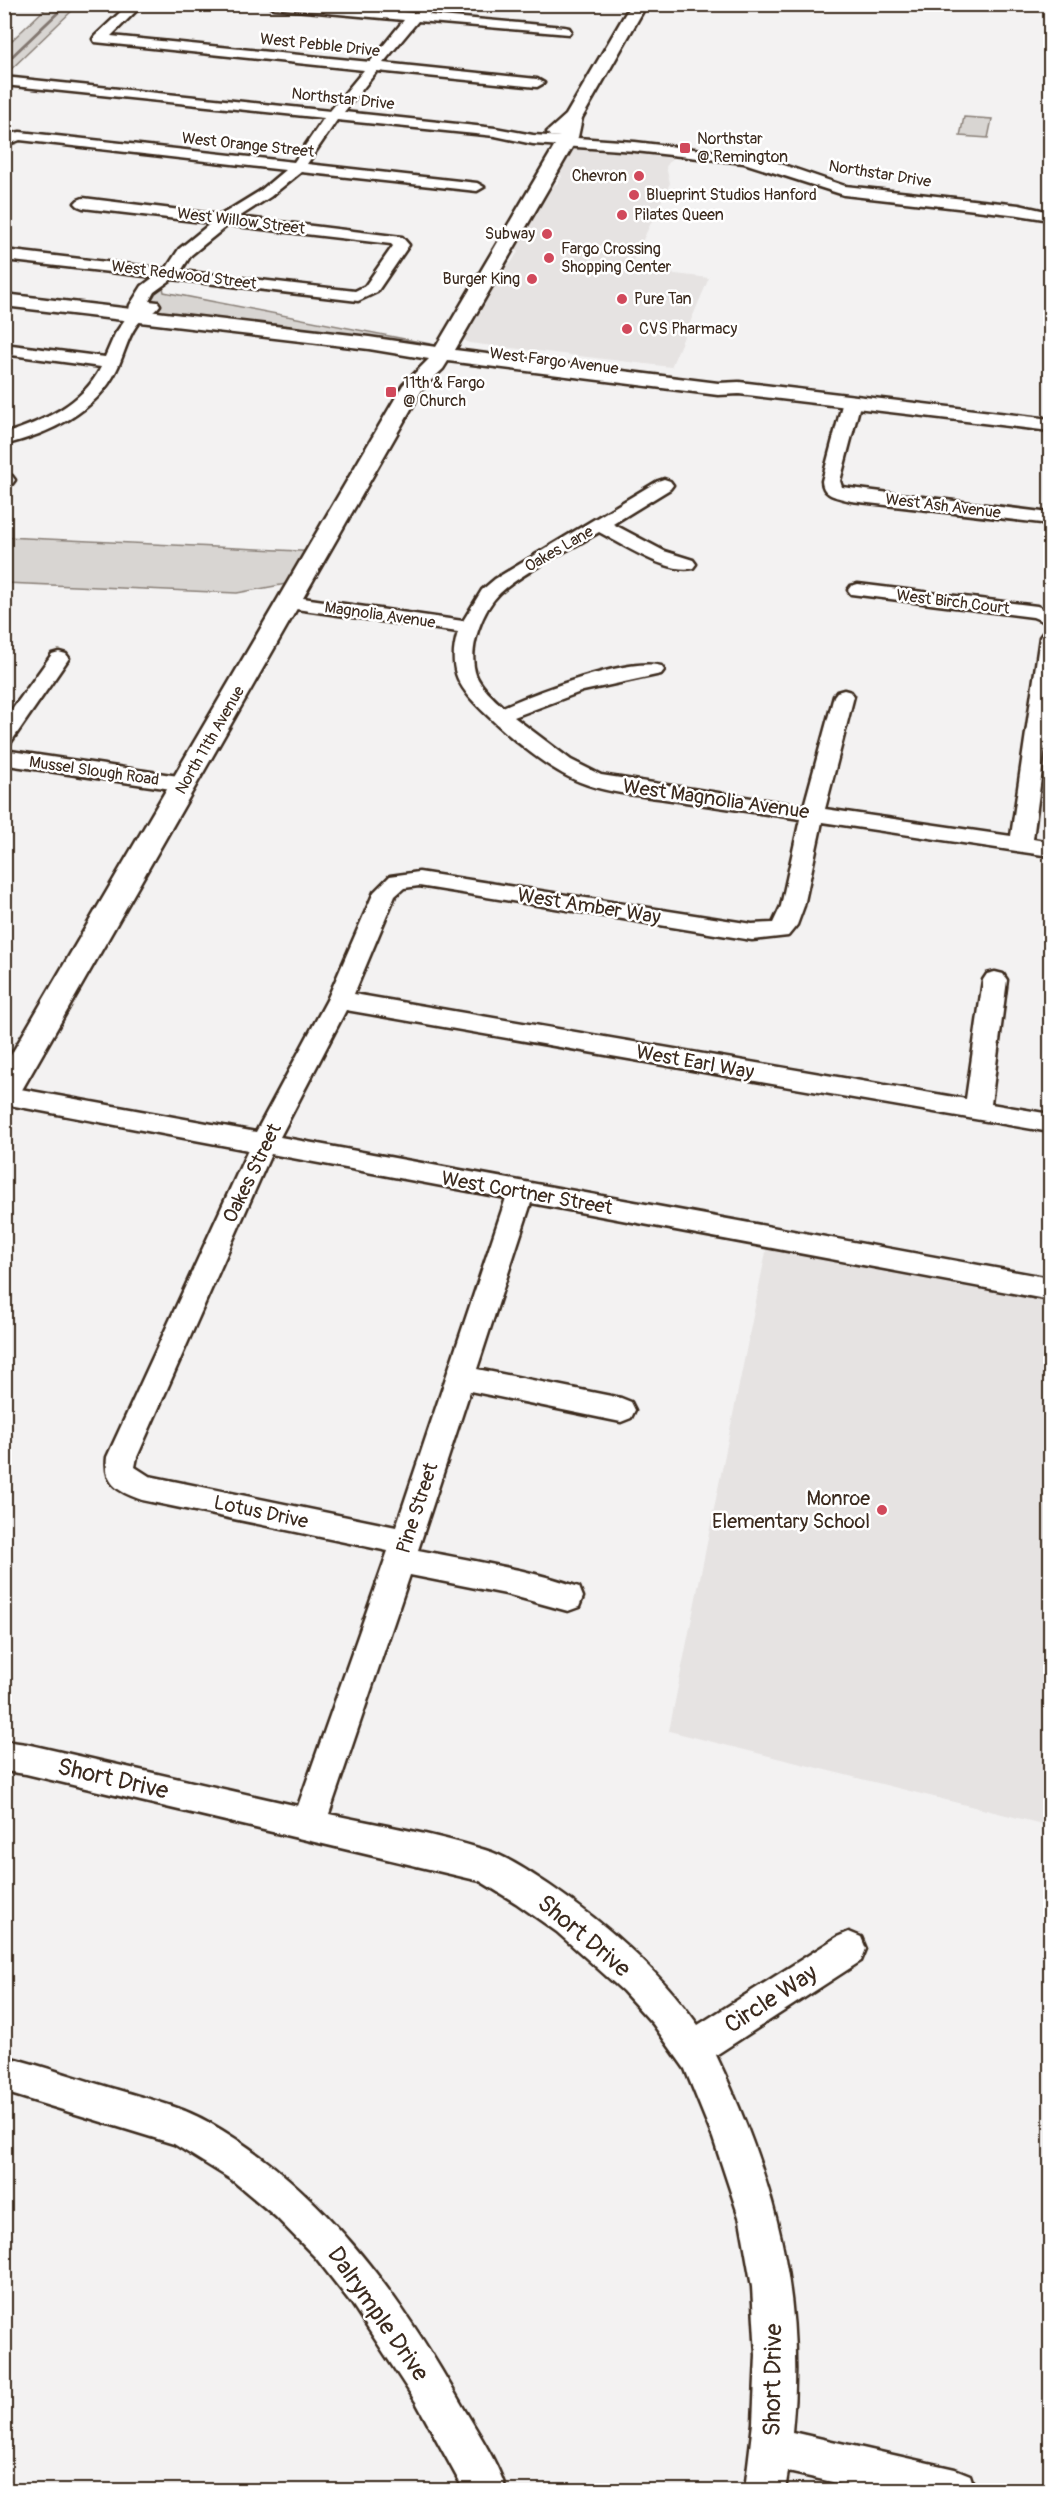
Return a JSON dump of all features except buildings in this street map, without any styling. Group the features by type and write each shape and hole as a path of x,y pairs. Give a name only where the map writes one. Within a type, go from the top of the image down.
{"main road":[{"name":"North 11th Avenue","path":"4,1095 414,385 436,365 434,350 509,204 559,140 639,4"},
{"name":"North 11th Avenue","path":"434,350 500,257 559,140"},
{"name":"North 11th Avenue","path":"500,257 492,246 511,213 509,204"},
{"name":"West Fargo Avenue","path":"4,300 434,350 657,382 718,389 739,388 1050,425"}],"street":[{"name":"West Pebble Drive","path":"137,4 100,39 537,83"},
{"path":"273,4 564,31"},
{"path":"4,440 38,428 80,404 94,391 127,328 136,315 151,306 164,291 166,277 185,252 225,219 265,194 296,168 333,116 415,18 437,4"},
{"name":"Northstar Drive","path":"4,81 495,132 514,138 559,140 746,159 782,168 820,184 844,189 1011,208 1050,216"},
{"name":"West Orange Street","path":"10,139 477,187"},
{"name":"West Willow Street","path":"83,202 400,242 401,245 392,261 371,289 363,295"},
{"name":"West Redwood Street","path":"4,255 166,277 348,296 363,295"},
{"path":"4,349 110,363"},
{"name":"West Ash Avenue","path":"852,401 831,481 831,486 835,491 851,495 1050,519"},
{"name":"Oakes Lane","path":"470,628 489,594 496,587 664,485"},
{"path":"601,525 657,555 686,564"},
{"name":"West Birch Court","path":"858,590 1037,612 1049,616"},
{"name":"Magnolia Avenue","path":"289,602 470,628"},
{"name":"West Magnolia Avenue","path":"470,628 464,657 466,676 479,695 501,715 576,772 593,780 1050,849"},
{"path":"1021,844 1050,638"},
{"path":"4,737 59,658"},
{"path":"501,715 563,689 601,679 654,670"},
{"path":"814,814 844,696"},
{"name":"Mussel Slough Road","path":"4,756 185,784"},
{"name":"West Amber Way","path":"398,881 419,879 439,881 752,932 780,931 786,925 789,916 814,814"},
{"name":"Oakes Street","path":"120,1473 122,1457 263,1144 339,1000 385,892 398,881"},
{"path":"977,1111 995,980"},
{"name":"West Earl Way","path":"339,1000 1050,1123"},
{"name":"West Cortner Street","path":"4,1095 1050,1289"},
{"name":"Pine Street","path":"309,1823 403,1551 521,1192"},
{"path":"459,1377 621,1410"},
{"name":"Lotus Drive","path":"120,1473 142,1487 403,1551 568,1598"},
{"name":"Short Drive","path":"4,1756 309,1823 485,1866 509,1877 604,1947 662,2006 693,2049 724,2116 752,2192 770,2269 776,2322 772,2448 765,2490"},
{"name":"Circle Way","path":"693,2049 849,1948"},
{"name":"Dalrymple Drive","path":"4,2074 194,2134 230,2157 298,2209 366,2288 445,2413 486,2490"},
{"path":"772,2448 955,2490"}],"shaded area":[{"path":"50,4 78,5 5,75 5,47"},
{"path":"964,117 992,119 988,138 960,136"},
{"path":"580,147 676,157 672,158 666,167 670,183 630,267 709,278 671,367 469,343 463,339 505,265 511,263 518,252 514,249 550,186 557,184 562,176 558,173 572,149"},
{"path":"162,282 164,292 446,347 441,356 208,326 132,321"},
{"path":"5,537 319,552 302,581 237,593 5,583"},
{"name":"Monroe Elementary School","path":"769,1237 1050,1289 1050,1826 669,1731"}],"waterway":[{"path":"4,64 67,4"}],"place":[{"name":"Northstar @ Remington","path":"685,148"},
{"name":"Chevron","path":"639,176"},
{"name":"Blueprint Studios Hanford","path":"634,195"},
{"name":"Pilates Queen","path":"622,215"},
{"name":"Subway","path":"547,234"},
{"name":"Fargo Crossing Shopping Center","path":"549,258"},
{"name":"Burger King","path":"532,279"},
{"name":"Pure Tan","path":"622,299"},
{"name":"CVS Pharmacy","path":"627,329"},
{"name":"11th & Fargo @ Church","path":"391,392"},
{"name":"Monroe Elementary School","path":"882,1510"}]}
